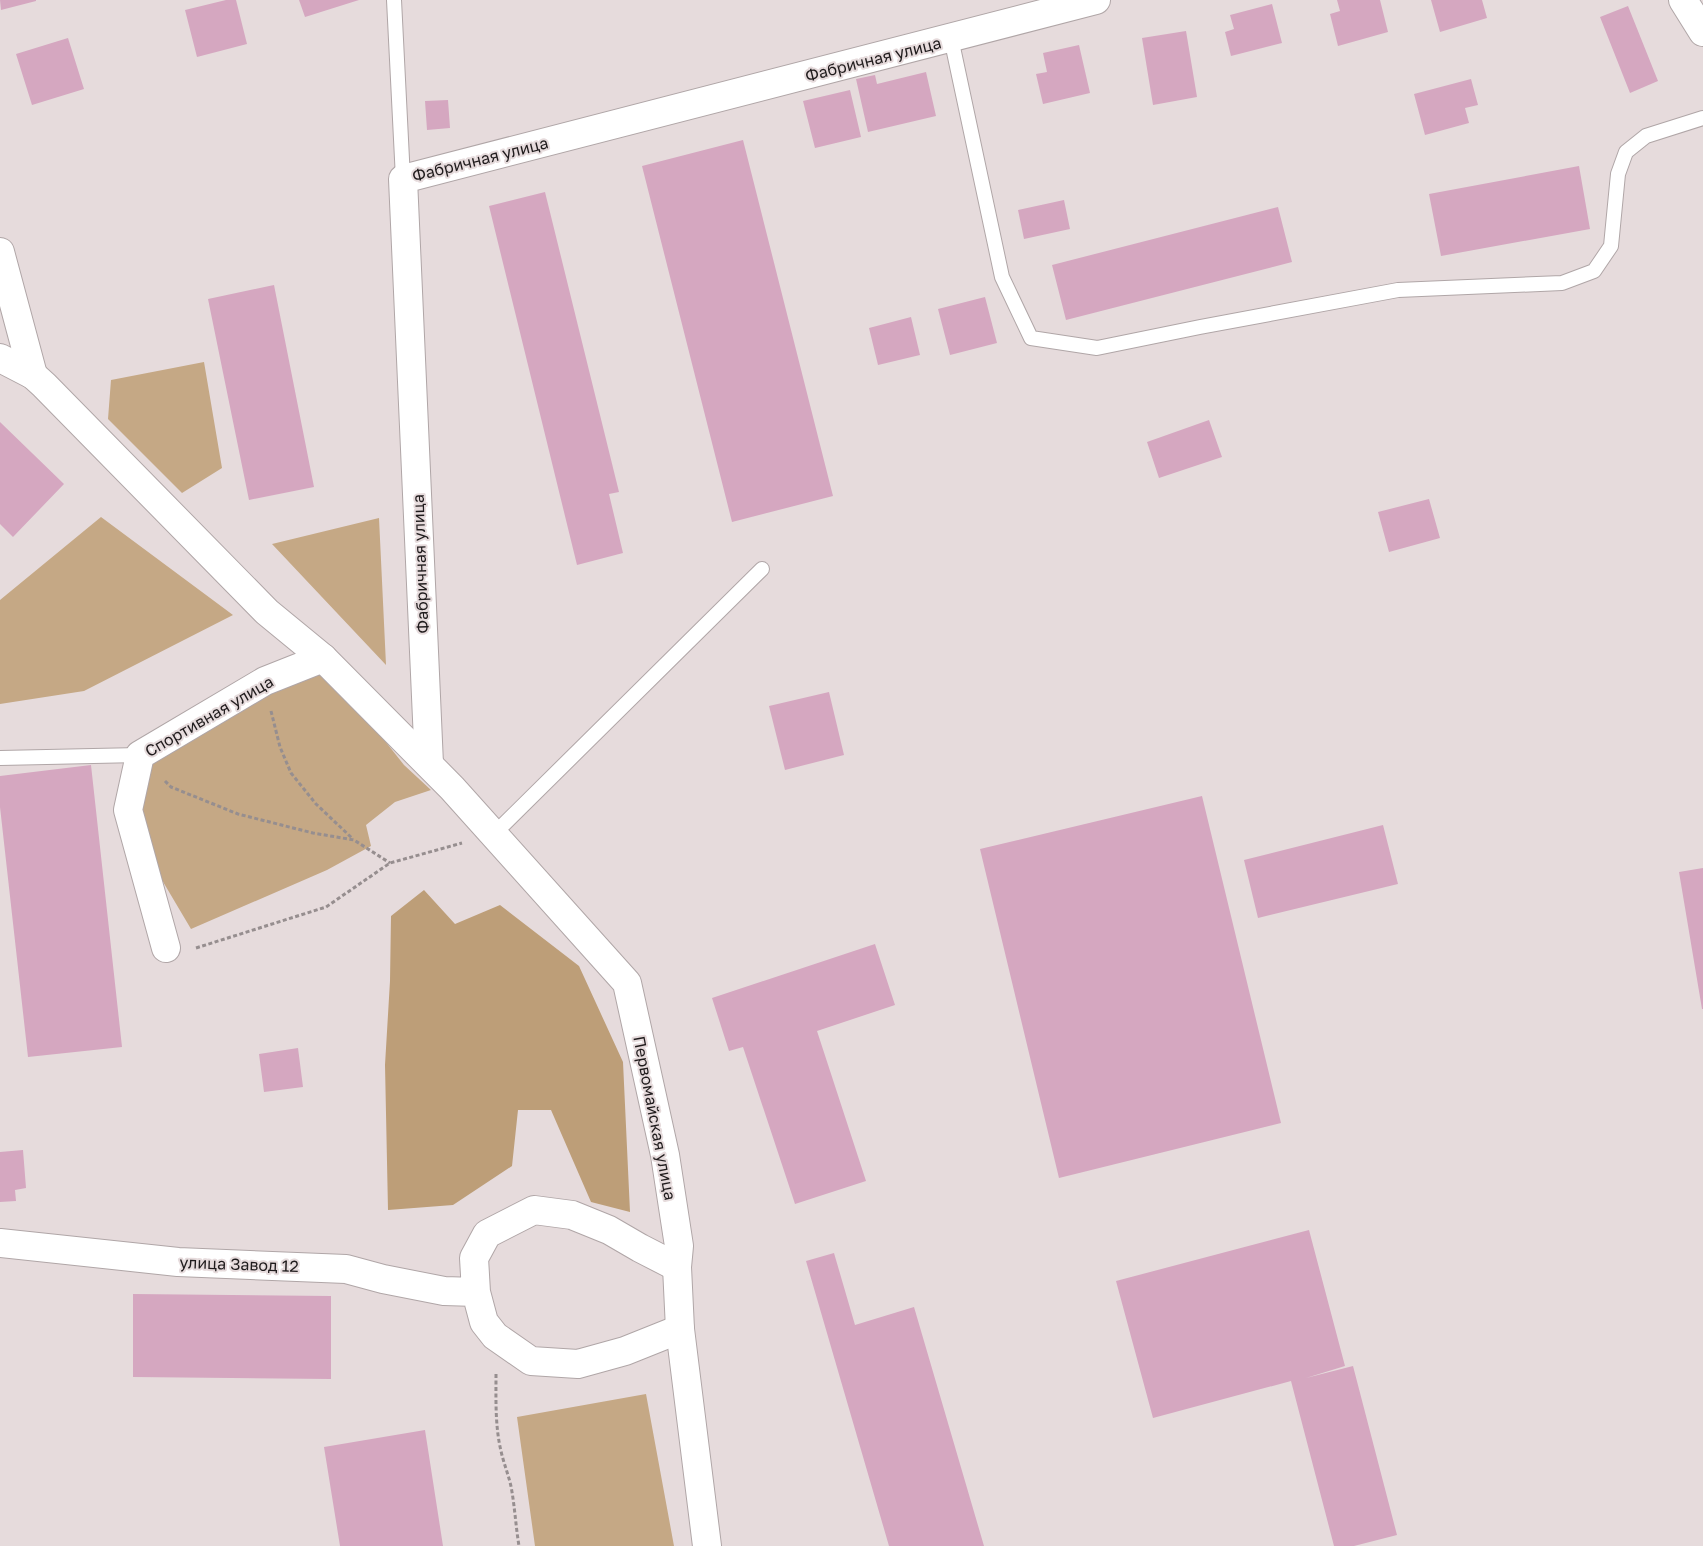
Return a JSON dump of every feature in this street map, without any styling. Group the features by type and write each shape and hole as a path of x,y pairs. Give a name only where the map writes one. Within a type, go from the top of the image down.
{"street":[{"name":"Фабричная улица","path":"429,764 403,180 1096,0"},
{"path":"1683,0 1703,32"},
{"path":"0,252 33,375"},
{"path":"0,358 33,375 267,612 323,658 429,764"},
{"name":"Спортивная улица","path":"166,948 128,810 140,755 265,681 323,658"},
{"name":"Первомайская улица","path":"429,764 627,983 665,1155 679,1246 677,1267 680,1330 708,1546"},
{"path":"677,1267 610,1230 572,1215 534,1210 487,1234 474,1258 476,1292 484,1322 495,1336 531,1361 578,1364 625,1351 680,1330"},
{"name":"улица Завод 12","path":"0,1243 178,1262 346,1269 383,1279 444,1291 476,1292"}],"lane":[{"path":"394,0 403,180"},
{"path":"951,38 1002,277 1031,338 1097,348 1398,290 1562,283 1594,271 1610,246 1618,174 1626,152 1646,136 1703,118"},
{"path":"494,834 762,569"},
{"path":"0,758 140,755"}],"path":[{"path":"265,681 280,747 291,772 316,804 354,840 390,863"},
{"path":"140,755 171,787 238,814 313,833 354,840"},
{"path":"193,949 326,907 390,863 494,834"},
{"path":"495,1336 497,1420 501,1452 508,1470 519,1546"}],"shaded area":[{"path":"204,362 222,468 182,493 108,419 111,380"},
{"path":"101,517 233,615 84,691 0,704 0,600"},
{"path":"379,518 386,665 272,544"},
{"path":"305,660 374,727 404,765 431,790 395,802 366,825 371,846 327,870 191,929 159,875 132,782 157,744"},
{"path":"424,890 455,924 500,905 579,966 623,1062 630,1212 591,1202 551,1110 518,1110 512,1166 453,1205 388,1210 385,1065 390,981 391,916"},
{"path":"646,1394 674,1546 535,1546 517,1417"}],"building":[{"path":"0,0 36,0 36,1 1,10"},
{"path":"226,0 236,0 247,44 197,57 185,10"},
{"path":"299,0 359,0 305,17"},
{"path":"1337,0 1380,0 1388,32 1338,46 1330,14 1340,11"},
{"path":"1431,0 1482,0 1487,18 1440,32"},
{"path":"1272,4 1282,43 1231,56 1225,32 1234,29 1230,15"},
{"path":"1628,6 1658,81 1630,93 1600,17"},
{"path":"1186,31 1197,97 1153,105 1142,38"},
{"path":"68,38 84,89 32,105 16,54"},
{"path":"1079,45 1090,93 1043,104 1036,74 1047,72 1043,53"},
{"path":"926,72 936,116 868,132 856,79 875,75 877,84"},
{"path":"1471,79 1478,105 1465,108 1469,123 1425,135 1414,94"},
{"path":"850,90 861,137 815,148 803,101"},
{"path":"448,100 450,128 427,130 425,101"},
{"path":"743,140 833,496 732,522 642,166"},
{"path":"1579,166 1590,229 1441,256 1429,194"},
{"path":"545,192 619,492 609,494 623,553 577,565 489,206"},
{"path":"1064,200 1070,229 1024,239 1018,210"},
{"path":"1278,207 1292,262 1066,320 1052,265"},
{"path":"274,285 314,487 249,500 208,299"},
{"path":"985,297 997,343 950,355 938,309"},
{"path":"911,317 920,355 878,365 869,328"},
{"path":"1209,420 1222,457 1159,478 1147,442"},
{"path":"0,422 64,484 13,537 0,524"},
{"path":"1429,499 1440,538 1389,552 1378,512"},
{"path":"829,692 844,755 785,770 769,706"},
{"path":"91,765 122,1047 28,1057 0,807 0,776"},
{"path":"1202,796 1281,1123 1059,1178 980,849"},
{"path":"1383,825 1398,884 1258,918 1244,860"},
{"path":"1703,868 1703,1009 1702,1009 1679,872"},
{"path":"875,944 895,1005 817,1031 866,1181 795,1204 743,1047 729,1051 712,998"},
{"path":"298,1048 303,1087 264,1092 259,1054"},
{"path":"23,1150 26,1188 15,1190 16,1201 0,1202 0,1152"},
{"path":"1309,1230 1345,1366 1306,1378 1353,1366 1397,1535 1354,1546 1334,1546 1291,1381 1153,1418 1116,1281"},
{"path":"834,1253 855,1325 914,1307 984,1546 889,1546 806,1261"},
{"path":"133,1294 331,1296 331,1379 133,1377"},
{"path":"425,1430 443,1546 340,1546 324,1447"}]}
